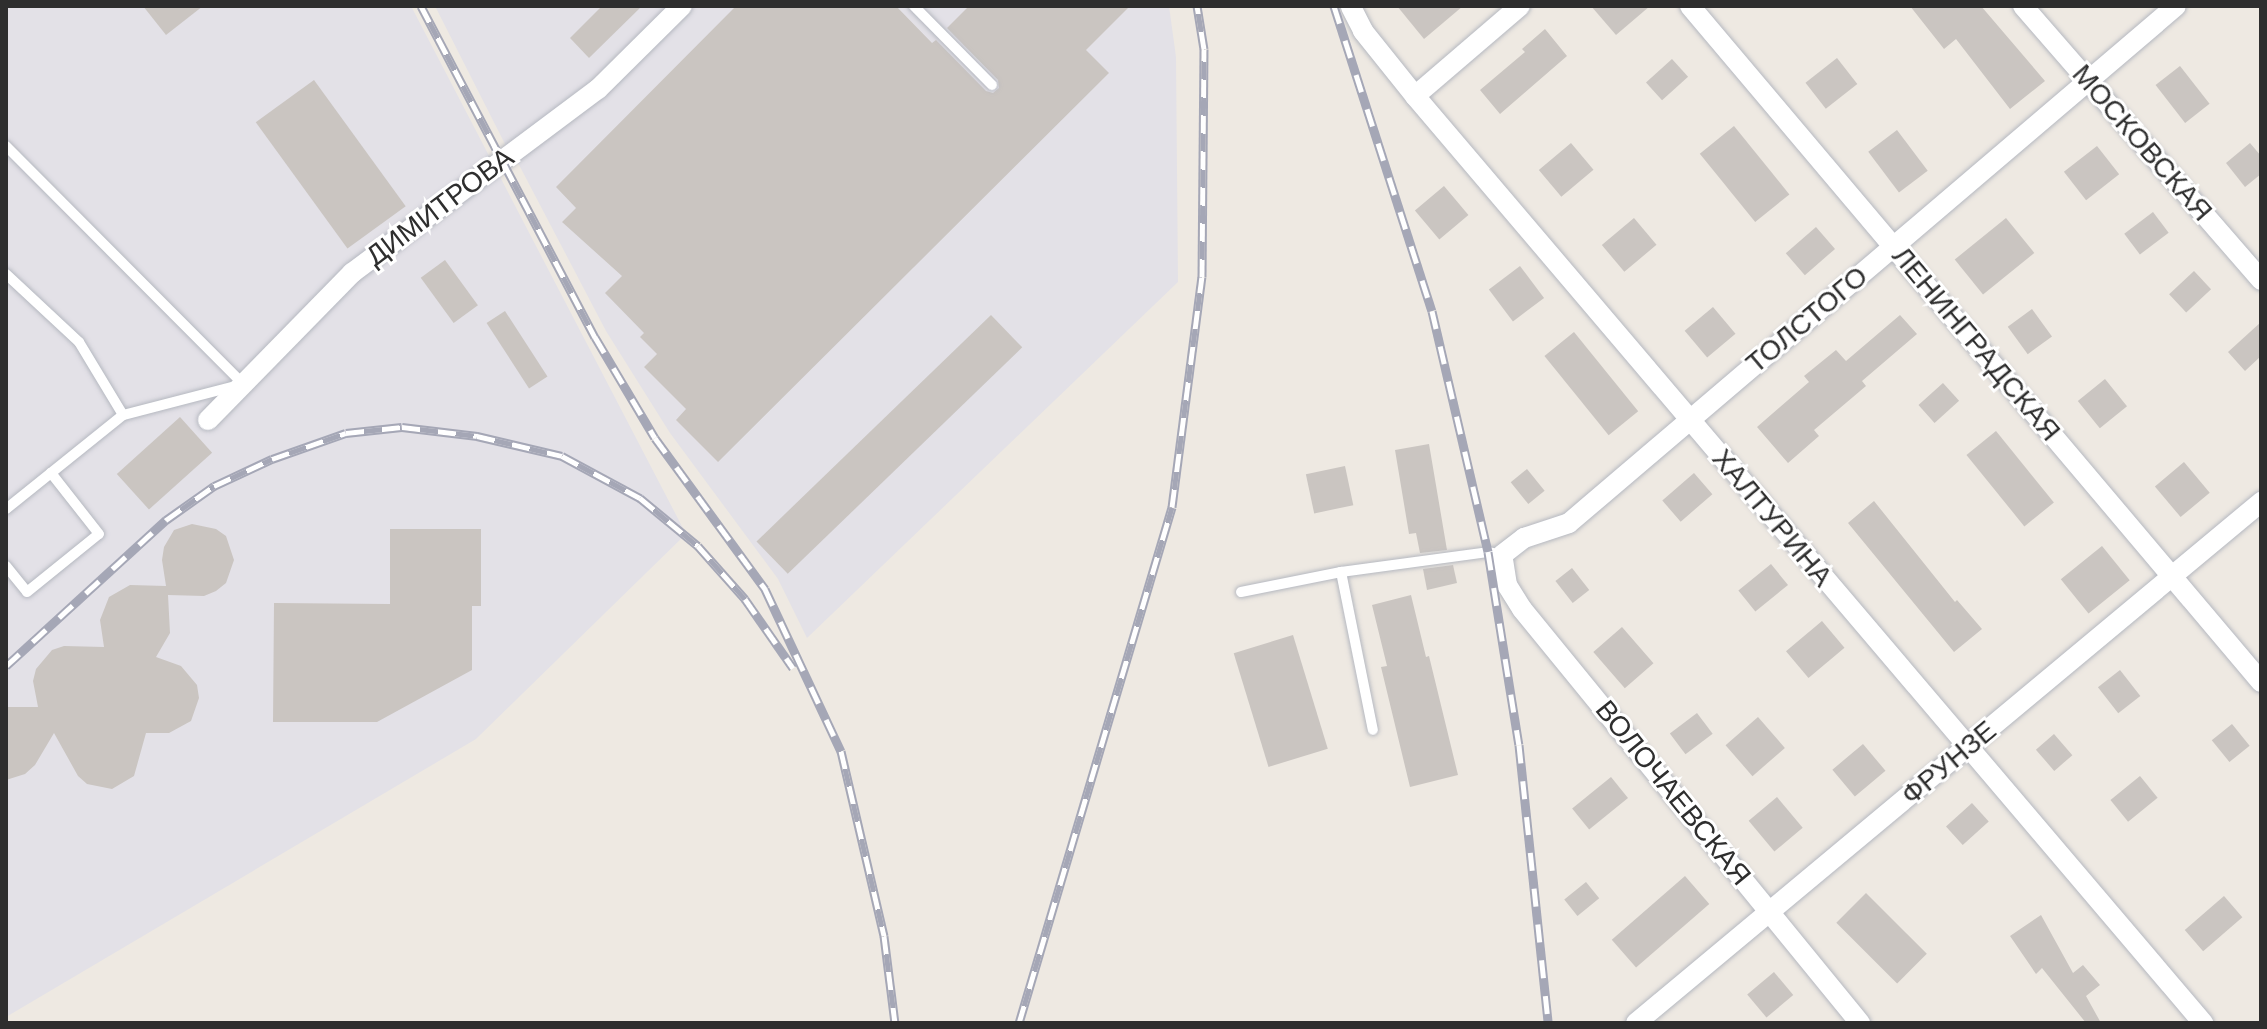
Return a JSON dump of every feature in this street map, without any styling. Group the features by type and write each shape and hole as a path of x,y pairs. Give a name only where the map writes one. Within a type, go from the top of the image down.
{"street":[{"name":"ДИМИТРОВА","path":"208,420 352,273 598,89 682,6"},
{"path":"1415,96 1520,6"},
{"name":"ЛЕНИНГРАДСКАЯ","path":"1690,6 2170,578 2261,682"},
{"name":"МОСКОВСКАЯ","path":"2023,6 2261,280"},
{"name":"ТОЛСТОГО","path":"1502,555 1524,538 1569,523 2176,6"},
{"name":"ХАЛТУРИНА","path":"1351,7 1363,31 1415,96 2203,1023"},
{"name":"ФРУНЗЕ","path":"1636,1023 2261,502"},
{"name":"ВОЛОЧАЕВСКАЯ","path":"1502,555 1507,585 1515,601 1860,1023"}],"lane":[{"path":"914,6 992,85"},
{"path":"6,146 243,384"},
{"path":"6,274 79,342 123,415"},
{"path":"6,509 123,415 243,384"},
{"path":"6,566 27,592 99,534 51,473"},
{"path":"1241,592 1341,572 1488,552 1502,555"},
{"path":"1341,572 1373,730"}],"shaded area":[{"path":"6,6 411,6 686,534 476,739 6,1017"},
{"path":"435,6 671,6 593,83 506,146"},
{"path":"693,6 1169,6 1176,57 1178,282 807,638 778,579 670,433 606,331 517,161 602,94"}],"building":[{"path":"143,6 203,6 166,35"},
{"path":"602,6 642,6 589,58 570,38"},
{"path":"736,6 896,6 932,43 936,40 986,91 993,93 999,88 998,80 947,28 969,6 1130,6 1086,50 1109,73 718,462 676,420 686,409 644,367 657,354 640,337 644,333 605,293 622,276 562,222 576,208 556,187"},
{"path":"1397,6 1463,6 1424,39"},
{"path":"1591,6 1650,6 1616,35"},
{"path":"1910,6 1981,6 2045,81 2010,109 1956,39 1944,49"},
{"path":"1545,29 1567,56 1500,114 1480,90 1525,52 1522,49"},
{"path":"1837,58 1857,84 1826,109 1805,83"},
{"path":"1672,59 1688,77 1662,100 1646,82"},
{"path":"2180,66 2210,104 2185,123 2156,85"},
{"path":"314,80 406,206 347,249 256,122"},
{"path":"1734,126 1789,194 1755,222 1700,154"},
{"path":"1897,130 1928,171 1899,192 1868,152"},
{"path":"1571,143 1593,170 1561,197 1539,170"},
{"path":"2250,143 2261,156 2261,174 2245,187 2226,163"},
{"path":"2097,146 2119,174 2086,200 2064,172"},
{"path":"1444,186 1468,215 1439,240 1415,210"},
{"path":"2153,212 2169,233 2140,254 2124,234"},
{"path":"1634,218 1656,245 1624,272 1602,245"},
{"path":"2006,218 2034,253 1983,295 1955,260"},
{"path":"1816,227 1835,249 1805,275 1786,253"},
{"path":"445,260 478,305 454,323 421,278"},
{"path":"1520,266 1544,298 1513,321 1489,289"},
{"path":"2194,271 2211,289 2186,312 2169,294"},
{"path":"1713,307 1735,334 1707,358 1685,331"},
{"path":"2032,309 2052,337 2028,354 2008,327"},
{"path":"505,311 547,376 529,388 487,323"},
{"path":"991,315 1022,347 788,574 756,541"},
{"path":"1900,315 1917,334 1862,381 1866,386 1814,430 1819,436 1788,463 1757,427 1809,382 1804,376 1836,350 1846,361"},
{"path":"2261,322 2261,356 2245,371 2228,352"},
{"path":"1574,332 1638,411 1609,435 1544,356"},
{"path":"2105,379 2127,406 2100,428 2078,401"},
{"path":"1943,383 1959,401 1935,423 1918,405"},
{"path":"180,417 212,453 149,510 117,474"},
{"path":"1996,431 2054,502 2024,526 1966,455"},
{"path":"1429,444 1447,550 1420,553 1416,533 1409,534 1395,450"},
{"path":"2184,462 2210,493 2181,517 2155,486"},
{"path":"1345,466 1353,505 1314,513 1306,474"},
{"path":"1527,469 1545,491 1528,504 1511,482"},
{"path":"1694,473 1712,494 1681,522 1662,501"},
{"path":"1874,501 1955,602 1957,600 1982,629 1954,652 1848,523"},
{"path":"192,524 216,529 226,536 234,560 226,583 216,591 204,596 168,595 170,633 156,657 181,666 197,685 199,698 191,721 169,733 146,733 134,776 112,789 87,784 78,776 54,733 35,765 25,774 6,780 6,707 38,707 33,681 36,669 52,650 64,646 104,647 100,620 109,597 130,585 166,586 162,560 164,547 174,530"},
{"path":"390,529 481,529 481,606 472,606 472,670 377,722 273,722 274,603 390,604"},
{"path":"2102,546 2130,580 2089,614 2061,579"},
{"path":"1771,564 1788,585 1755,611 1738,590"},
{"path":"1453,565 1457,583 1427,590 1423,569"},
{"path":"1572,568 1589,590 1573,603 1555,581"},
{"path":"1411,595 1458,775 1410,787 1381,667 1387,666 1372,605"},
{"path":"1822,621 1844,648 1808,678 1786,651"},
{"path":"1622,627 1653,663 1625,688 1593,652"},
{"path":"1293,635 1328,749 1269,767 1234,653"},
{"path":"2120,670 2140,696 2118,713 2098,687"},
{"path":"1697,713 1713,734 1685,754 1670,733"},
{"path":"1758,717 1785,748 1752,776 1726,745"},
{"path":"2232,724 2250,746 2229,762 2212,740"},
{"path":"2054,734 2072,755 2054,771 2036,750"},
{"path":"1863,744 1885,771 1855,797 1832,770"},
{"path":"2140,776 2158,798 2128,822 2110,800"},
{"path":"1611,777 1628,798 1589,829 1572,808"},
{"path":"1777,797 1803,828 1774,851 1749,821"},
{"path":"1972,803 1989,822 1963,845 1946,826"},
{"path":"1685,876 1709,904 1636,968 1612,940"},
{"path":"1586,882 1599,898 1577,916 1564,900"},
{"path":"1866,893 1927,954 1897,984 1836,923"},
{"path":"2224,896 2242,917 2203,951 2185,930"},
{"path":"2041,915 2073,973 2083,965 2100,985 2086,996 2101,1023 2086,1023 2042,968 2036,974 2010,936"},
{"path":"1774,972 1793,995 1766,1017 1747,994"}],"railway":[{"path":"421,6 595,337 655,438 765,589 841,751 884,936 895,1023"},
{"path":"1019,1023 1172,507 1202,277 1204,49 1197,6"},
{"path":"1334,6 1432,311 1488,552 1519,745 1548,1023"},
{"path":"6,666 166,520 214,486 272,459 346,433 402,427 477,436 562,456 640,498 698,546 745,599 793,668"}]}
